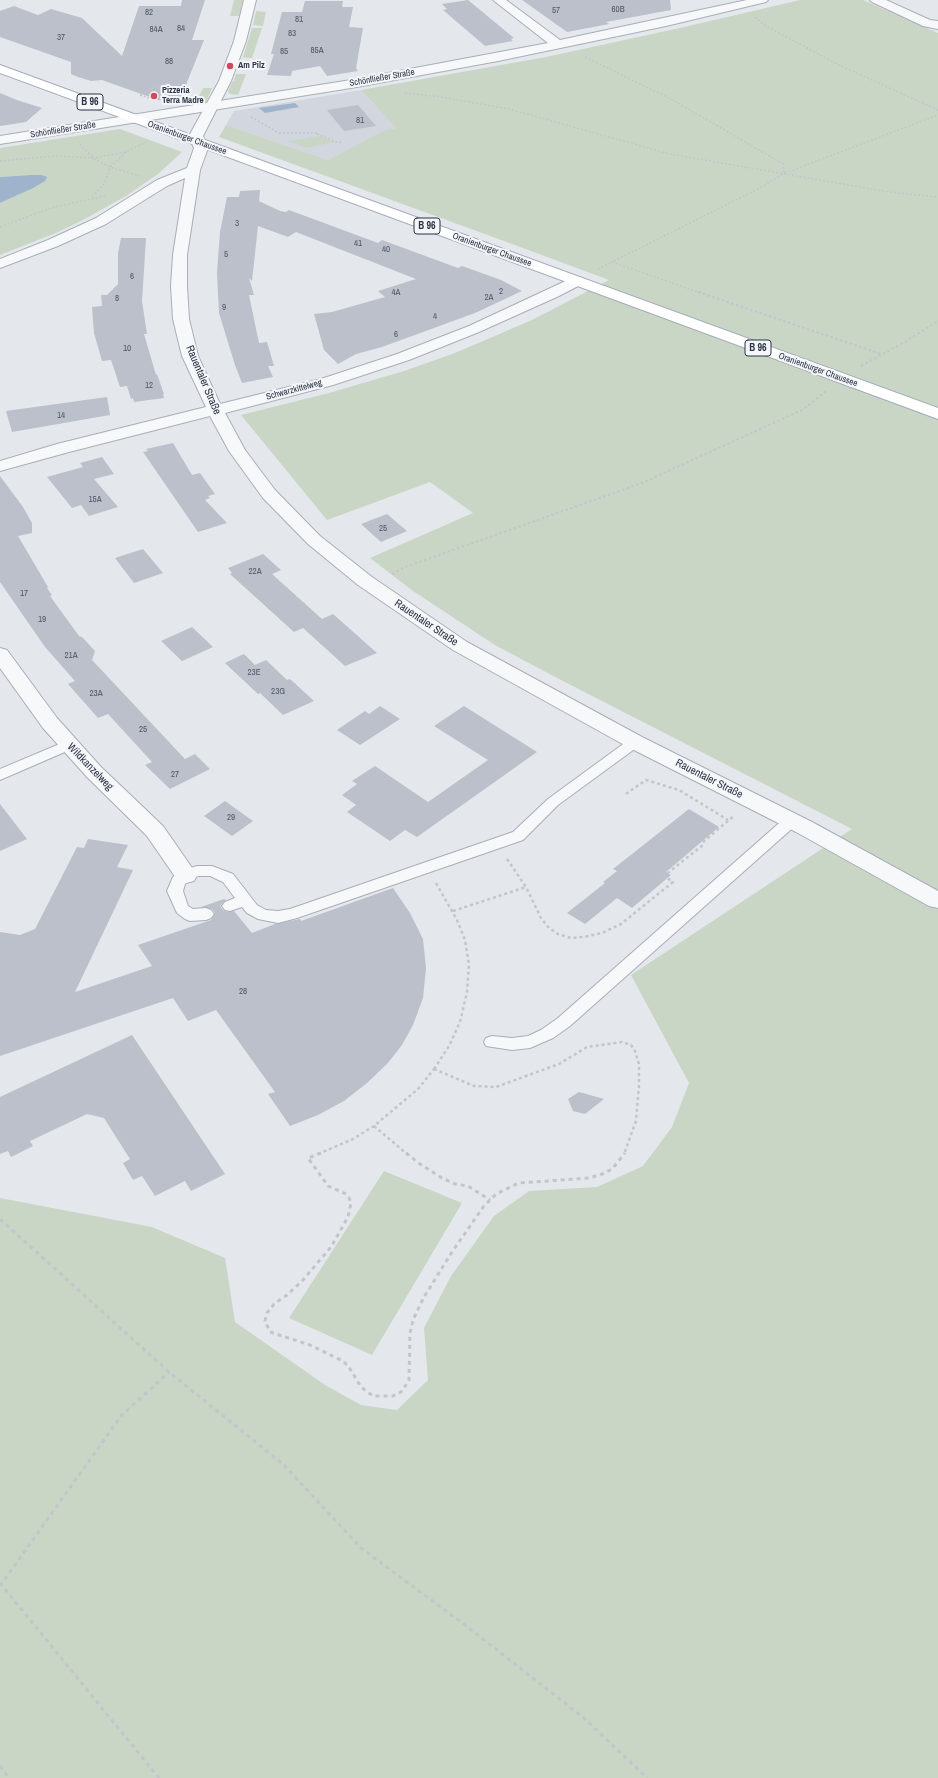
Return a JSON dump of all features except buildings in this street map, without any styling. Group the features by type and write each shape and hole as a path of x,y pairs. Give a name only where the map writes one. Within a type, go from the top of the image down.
{"main road":[{"name":"Oranienburger Chaussee","path":"0,69 938,414"}],"street":[{"path":"213,106 240,41 250,0"},
{"path":"499,0 559,45"},
{"name":"Schönfließer Straße","path":"0,140 395,76 559,45 762,0"},
{"path":"876,0 927,23 938,25"},
{"name":"Rauentaler Straße","path":"213,106 196,136 201,148 193,170 180,255 179,286 181,319 190,356 215,410 237,451 269,494 314,540 372,586 460,646 635,742 791,821 937,900"},
{"path":"0,264 53,243 101,221 162,183 193,170"},
{"name":"Schwarzkittelweg","path":"0,466 86,442 327,382 403,357 474,329 577,281"},
{"name":"Wildkanzelweg","path":"0,654 50,723 94,772 155,831 186,875"}],"lane":[{"path":"206,914 190,915 182,909 175,891 178,881 186,875 197,871 218,874 228,878 237,904 252,909 263,915 278,917 292,914 518,836 553,802 635,742"},
{"path":"0,775 69,745"},
{"path":"492,1042 512,1044 530,1042 547,1034 564,1022 791,821"}],"path":[{"path":"743,3 764,25 841,66 938,110"},
{"path":"559,45 671,99 782,164 784,173"},
{"path":"140,95 163,83 186,86"},
{"path":"401,92 441,97 509,109 670,154 889,192 938,197"},
{"path":"881,354 612,262 762,187 784,173 938,115"},
{"path":"251,117 279,133 317,133"},
{"path":"66,129 94,158 110,167 162,183"},
{"path":"314,133 336,142 343,142"},
{"path":"91,198 104,184 110,167 126,152 147,141"},
{"path":"0,161 55,156 94,158 126,152"},
{"path":"0,227 51,208 105,196"},
{"path":"372,586 405,567 642,483 693,461 804,409 842,379 881,354 903,343 938,321"},
{"path":"626,794 646,780 679,790 729,821"},
{"path":"493,844 506,858 526,888 541,918 549,928 558,934 571,938 584,937 602,933 622,924 673,882 664,876 703,845 704,841 751,801"},
{"path":"422,869 436,883 453,911 465,940 469,964 467,992 460,1022 449,1046 434,1069 418,1089 398,1107 374,1126 353,1139 308,1158 328,1186 333,1190 346,1194 351,1203 348,1217 331,1247 303,1280 287,1295 274,1304 267,1313 265,1320 270,1332 310,1345 344,1361 361,1387 373,1396 393,1396 401,1392 409,1380 410,1334 414,1320 424,1297 452,1252 484,1206 496,1194 519,1183 589,1178 612,1169 619,1162 627,1149 636,1121 639,1064 635,1051 631,1045 622,1042 587,1048 559,1064 496,1087 484,1088 474,1086 434,1069"},
{"path":"453,911 526,888"},
{"path":"374,1126 420,1164 442,1178 454,1184 468,1186 490,1200"},
{"path":"0,1219 169,1372 284,1465 361,1548 465,1625 584,1718 647,1778"},
{"path":"159,1778 1,1585 121,1416 169,1372"},
{"path":"0,1766 10,1778"}],"shaded area":[{"path":"361,90 396,128 384,130 328,160 226,125 234,111"}],"green space":[{"path":"234,0 243,0 239,16 230,16"},
{"path":"800,0 863,0 938,33 938,1778 0,1778 0,1198 152,1227 225,1258 235,1322 325,1385 361,1405 397,1410 428,1380 424,1328 451,1276 494,1216 529,1191 597,1187 643,1166 672,1127 689,1083 631,975 852,829 495,645 413,591 370,558 473,513 430,482 327,520 241,415 329,393 404,371 455,353 532,320 609,280 219,137 226,125 328,160 384,130 396,128 361,90 546,57"},
{"path":"256,11 266,12 263,26 253,25"},
{"path":"252,28 262,28 252,58 243,57"},
{"path":"236,74 246,74 238,95 230,94 228,91 233,81 237,80 234,80"},
{"path":"203,88 212,88 206,102 195,104"},
{"path":"120,129 182,152 158,174 126,196 56,233 0,255 0,203 45,181 30,175 0,177 0,148"},
{"path":"319,136 334,142 306,148 288,141"},
{"path":"384,1171 462,1203 372,1355 289,1318"}],"water":[{"path":"295,103 299,107 265,113 259,108"},
{"path":"42,175 47,177 45,181 33,188 0,203 0,177"}],"place":[{"name":"Am Pilz","path":"230,66"},
{"name":"Pizzeria Terra Madre","path":"154,96"}]}
